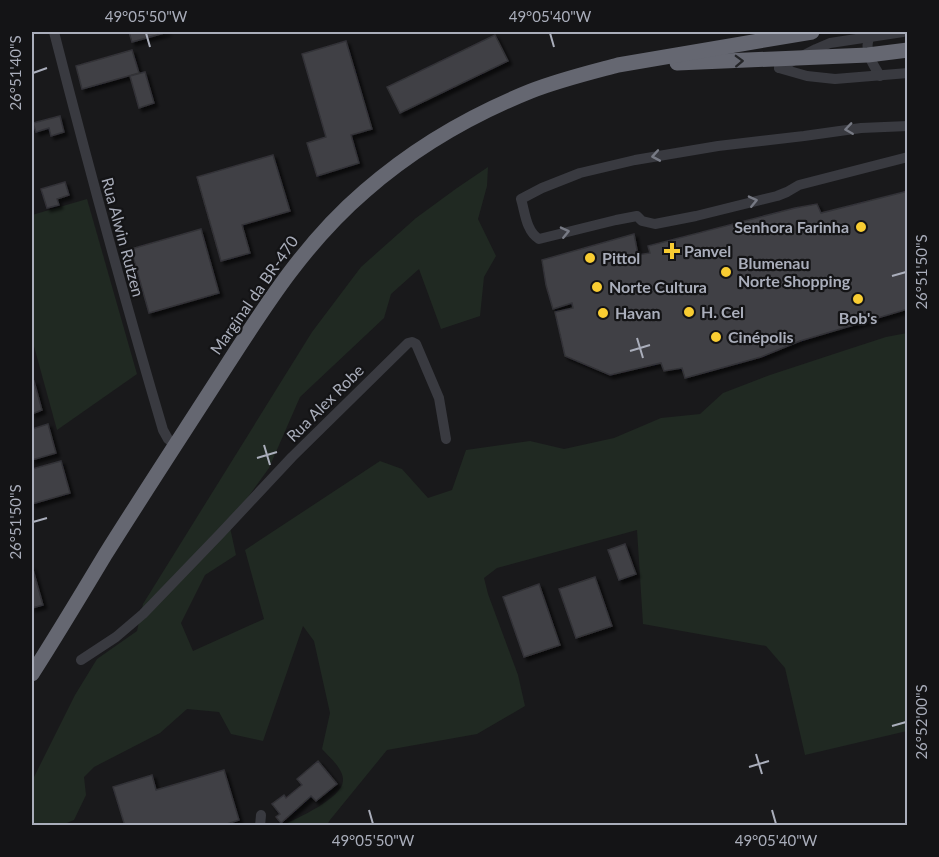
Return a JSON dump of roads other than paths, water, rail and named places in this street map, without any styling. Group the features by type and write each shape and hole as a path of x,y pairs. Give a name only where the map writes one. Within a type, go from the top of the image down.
{"highway":[{"name":"Marginal da BR-470","path":"32,674 38,660 175,445 285,278 322,231 365,191 422,148 448,132 505,102 562,81 618,65 812,32"},
{"path":"618,65 868,55 908,50"}],"street":[{"name":"Rua Alwin Rutzen","path":"54,32 140,352 163,430 168,440 175,445"},
{"path":"903,32 830,43 779,68 807,76 835,79 908,73"},
{"path":"870,36 867,42 868,55 880,76"},
{"path":"908,126 861,128 718,146 634,160 580,173 521,199 530,231 539,239 616,219 637,216 642,221 655,224 696,216 777,196 799,185 908,157"},
{"name":"Rua Alex Robe","path":"81,660 116,637 143,614 292,457 408,343 416,344 439,398 446,439"}],"place":[{"name":"Senhora Farinha","path":"861,227"},
{"name":"Panvel","path":"672,251"},
{"name":"Pittol","path":"590,258"},
{"name":"Blumenau Norte Shopping","path":"726,272"},
{"name":"Norte Cultura","path":"597,287"},
{"name":"Bob's","path":"858,299"},
{"name":"H. Cel","path":"689,312"},
{"name":"Havan","path":"603,313"},
{"name":"Cinépolis","path":"716,337"}]}
